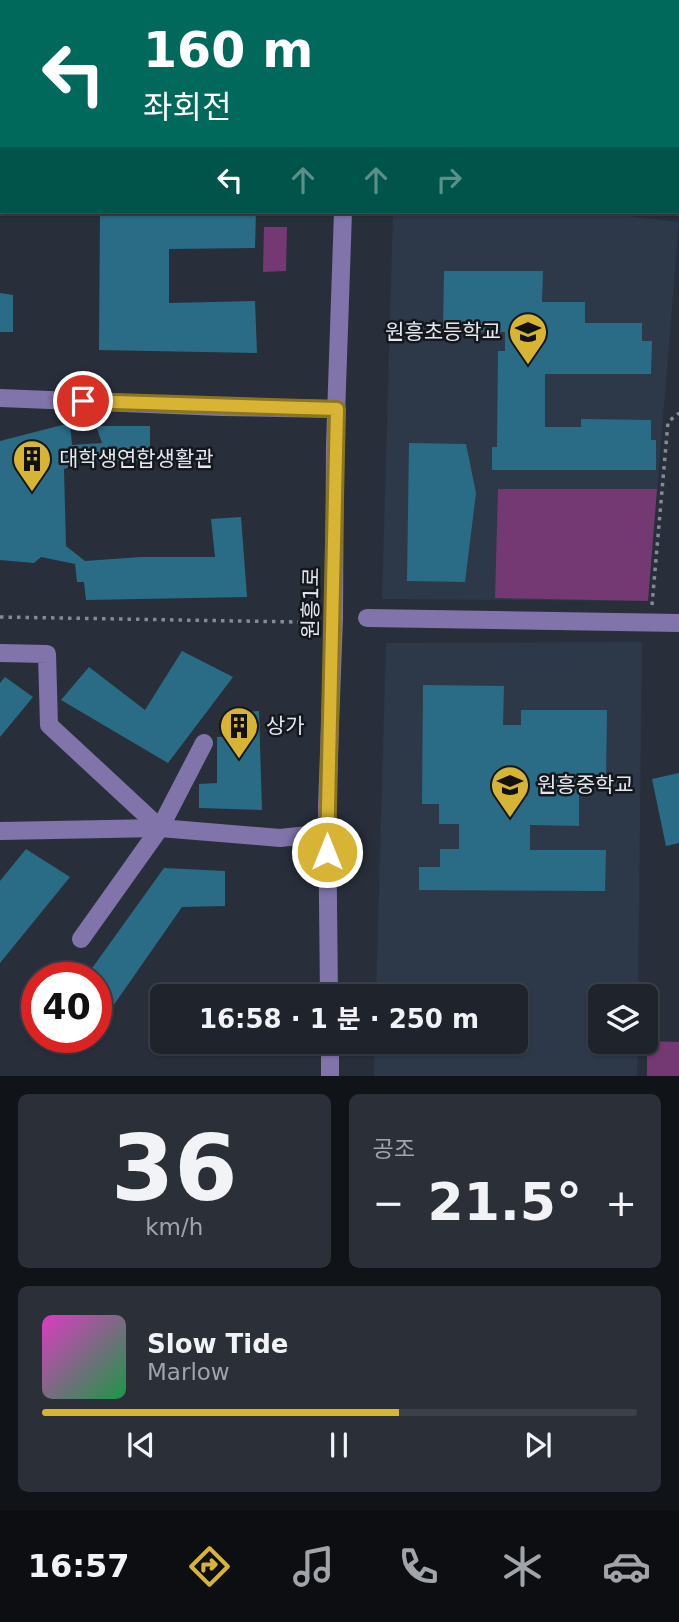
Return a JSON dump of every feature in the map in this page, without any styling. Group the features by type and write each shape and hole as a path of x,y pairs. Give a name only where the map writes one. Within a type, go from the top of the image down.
{"street":[{"name":"원흥1로","path":"329,984 327,833 343,214"},
{"path":"0,398 337,409"},
{"path":"367,618 679,623"},
{"path":"0,653 47,654 49,725 160,828"},
{"path":"81,939 160,828 204,743"},
{"path":"0,831 160,828 280,838 327,833"},
{"path":"330,1054 330,1076"}],"path":[{"path":"651,623 668,422 679,413"},
{"path":"0,617 299,621"}],"shaded area":[{"name":"원흥초등학교","path":"393,214 613,214 679,222 648,601 382,599"},
{"path":"264,227 287,227 286,271 263,272"},
{"path":"498,489 657,489 648,601 495,598"},
{"name":"원흥중학교","path":"642,642 638,984 588,984 588,1054 638,1054 637,1076 374,1076 375,1054 528,1054 528,984 376,984 386,643"},
{"path":"658,1041 679,1042 679,1076 647,1076 647,1054 658,1054"}],"building":[{"path":"100,214 256,214 255,248 169,249 169,303 255,301 257,353 99,350"},
{"path":"444,271 543,271 542,302 585,302 585,323 642,323 642,341 652,341 651,374 545,374 545,427 581,427 581,419 651,420 651,440 656,440 656,470 492,470 492,447 497,447 498,351 505,351 505,332 443,331"},
{"path":"0,293 13,295 13,332 0,332"},
{"name":"대학생연합생활관","path":"70,423 72,445 102,443 96,426 150,426 150,461 88,461 64,469 66,546 85,561 141,557 215,557 211,519 241,517 247,597 86,600 84,582 77,582 75,564 41,557 34,563 0,560 0,441"},
{"path":"409,443 466,444 476,493 465,582 407,581"},
{"path":"182,651 233,677 168,763 61,700 89,667 145,710"},
{"path":"5,677 33,697 0,737 0,683"},
{"path":"423,685 504,686 503,725 521,725 521,710 607,710 606,781 579,781 579,826 530,825 530,850 606,850 605,891 419,890 419,867 440,867 440,849 459,849 459,824 439,824 439,804 422,804"},
{"name":"상가","path":"259,711 262,810 199,808 199,784 217,783 217,737 233,736 232,713"},
{"path":"679,773 679,843 666,846 652,779"},
{"path":"26,849 70,877 0,963 0,881"},
{"path":"164,868 225,871 225,906 182,907 113,1006 112,962 96,962"}],"place":[{"name":"원흥초등학교","path":"528,366"},
{"name":"대학생연합생활관","path":"32,493"},
{"name":"상가","path":"239,760"},
{"name":"원흥중학교","path":"510,819"}],"route":[{"path":"83,401 337,409 327,852"}]}
